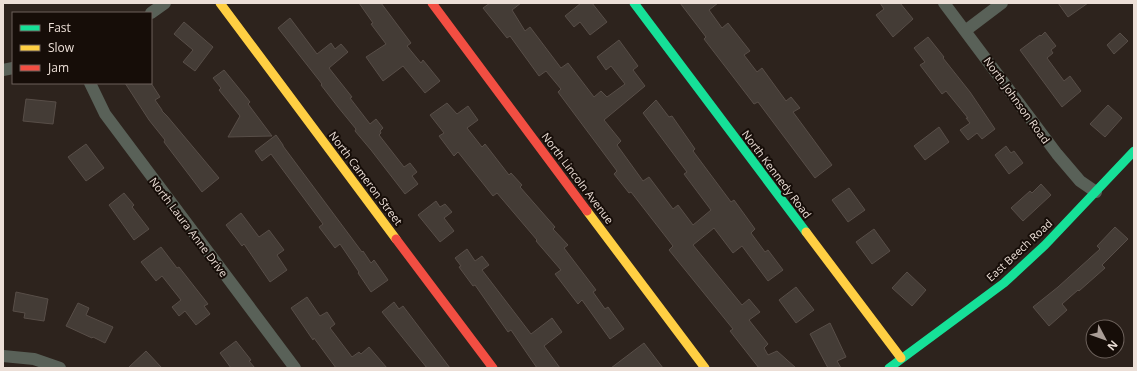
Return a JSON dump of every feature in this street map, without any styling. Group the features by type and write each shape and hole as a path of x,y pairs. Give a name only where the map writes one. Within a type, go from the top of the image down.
{"street":[{"path":"152,12 165,3"},
{"name":"North Cameron Street","path":"220,3 493,368"},
{"name":"North Lincoln Avenue","path":"432,3 705,368"},
{"name":"North Kennedy Road","path":"634,3 901,358"},
{"name":"North Johnson Road","path":"944,3 1057,154 1080,181 1096,192"},
{"path":"965,31 1002,3"},
{"name":"North Laura Anne Drive","path":"90,84 105,114 295,368"},
{"name":"East Beech Road","path":"889,368 1004,283 1045,245 1134,151"},
{"path":"3,356 34,359 60,368"}],"building":[{"path":"359,3 381,3 411,43 407,46 421,63 423,60 440,81 425,93 403,66 383,81 366,57 386,44 371,24 373,23"},
{"path":"490,3 521,3 512,10 525,31 530,27 561,68 568,63 594,97 601,91 607,97 625,84 611,66 606,70 597,57 619,40 638,66 633,70 645,86 604,120 621,141 617,145 643,181 649,177 673,209 678,205 693,225 711,210 684,174 687,172 643,113 656,100 669,117 672,116 695,149 693,151 731,202 734,200 755,229 751,233 765,252 768,250 783,270 768,281 742,246 733,253 714,228 693,245 742,305 749,299 760,312 749,320 768,344 764,348 768,355 777,351 796,368 759,368 730,331 733,329 669,250 673,246 631,192 629,193 614,174 617,171 558,92 561,89 546,71 539,76 510,36 507,38 483,8"},
{"path":"581,3 592,3 607,22 590,35 580,22 574,27 565,16"},
{"path":"680,3 718,3 709,10 722,28 728,23 750,51 744,55 757,72 762,68 786,101 791,97 800,108 793,112 832,165 815,178 758,102 754,104 704,39 706,37"},
{"path":"880,3 900,3 913,19 893,37 876,15 884,9"},
{"path":"1058,3 1088,3 1068,17"},
{"path":"290,18 317,54 331,43 335,49 341,44 348,52 329,68 352,97 350,98 370,124 376,119 383,128 379,135 404,167 410,163 417,172 412,176 418,184 405,194 355,131 356,129 278,28"},
{"path":"184,22 213,47 195,71 183,62 193,50 174,34"},
{"path":"1045,32 1056,46 1051,50 1053,53 1047,58 1064,81 1070,76 1081,91 1062,107 1020,50"},
{"path":"1120,33 1128,41 1114,54 1107,45"},
{"path":"928,37 970,92 995,129 982,139 977,133 968,140 960,130 970,123 966,118 968,118 946,91 942,94 920,65 925,62 914,48"},
{"path":"224,70 250,102 248,104 272,136 228,137 240,116 219,90 221,88 213,78"},
{"path":"126,84 152,84 160,97 155,100 162,111 219,178 202,192 149,120"},
{"path":"26,99 56,102 53,124 23,121"},
{"path":"447,103 457,114 468,106 478,120 467,128 482,147 485,144 509,175 511,173 522,185 520,187 555,227 553,229 568,245 564,248 596,290 593,292 605,309 608,307 624,329 610,339 582,300 578,304 555,274 561,270 497,193 493,196 458,152 454,156 439,136 444,133 430,115"},
{"path":"1108,105 1122,118 1105,137 1090,124"},
{"path":"939,127 949,142 925,160 914,146"},
{"path":"276,135 362,252 363,251 371,263 374,260 388,280 371,292 340,244 335,248 319,227 323,224 271,154 262,161 255,151"},
{"path":"86,144 104,168 86,181 68,157"},
{"path":"1006,146 1011,153 1014,151 1023,163 1009,174 995,155"},
{"path":"1041,184 1051,195 1023,221 1011,208 1030,191 1032,193"},
{"path":"849,188 865,210 848,222 832,200"},
{"path":"124,193 134,205 132,207 149,229 134,240 109,205"},
{"path":"436,201 440,207 445,204 452,212 444,218 454,231 440,242 418,215"},
{"path":"241,213 259,237 269,230 284,250 277,255 287,270 270,282 244,244 242,246 226,225"},
{"path":"1115,227 1128,239 1102,265 1105,268 1062,304 1067,310 1049,326 1033,307 1058,287 1100,249 1097,246"},
{"path":"874,229 890,251 872,264 856,242"},
{"path":"161,247 208,304 204,306 210,314 196,325 185,311 179,316 172,307 181,300 162,276 156,281 141,262"},
{"path":"467,249 475,261 482,256 489,265 482,270 531,334 552,318 562,332 544,346 560,368 537,368 511,330 508,332 475,285 473,286 459,267 461,266 455,258"},
{"path":"907,272 926,290 912,306 892,288"},
{"path":"796,287 814,310 796,323 779,300"},
{"path":"16,292 48,299 44,321 24,318 25,313 13,311"},
{"path":"307,297 320,316 327,312 335,324 330,328 352,357 359,352 361,354 369,347 387,368 336,368 314,338 313,340 291,308"},
{"path":"394,302 399,309 403,306 450,368 427,368 382,312"},
{"path":"78,303 89,308 86,315 113,327 105,343 66,326"},
{"path":"830,323 846,357 837,361 841,368 828,368 810,334"},
{"path":"236,341 251,360 249,361 255,368 231,368 220,353"},
{"path":"644,343 663,368 611,368"},
{"path":"146,351 162,368 128,368"}],"traffic: fast":[{"path":"634,3 806,232"},
{"path":"889,368 1004,283 1045,245 1134,151"}],"traffic: slow":[{"path":"220,3 396,239"},
{"path":"587,211 705,368"},
{"path":"806,232 901,358"}],"traffic: jam":[{"path":"432,3 587,211"},
{"path":"396,239 493,368"}]}
